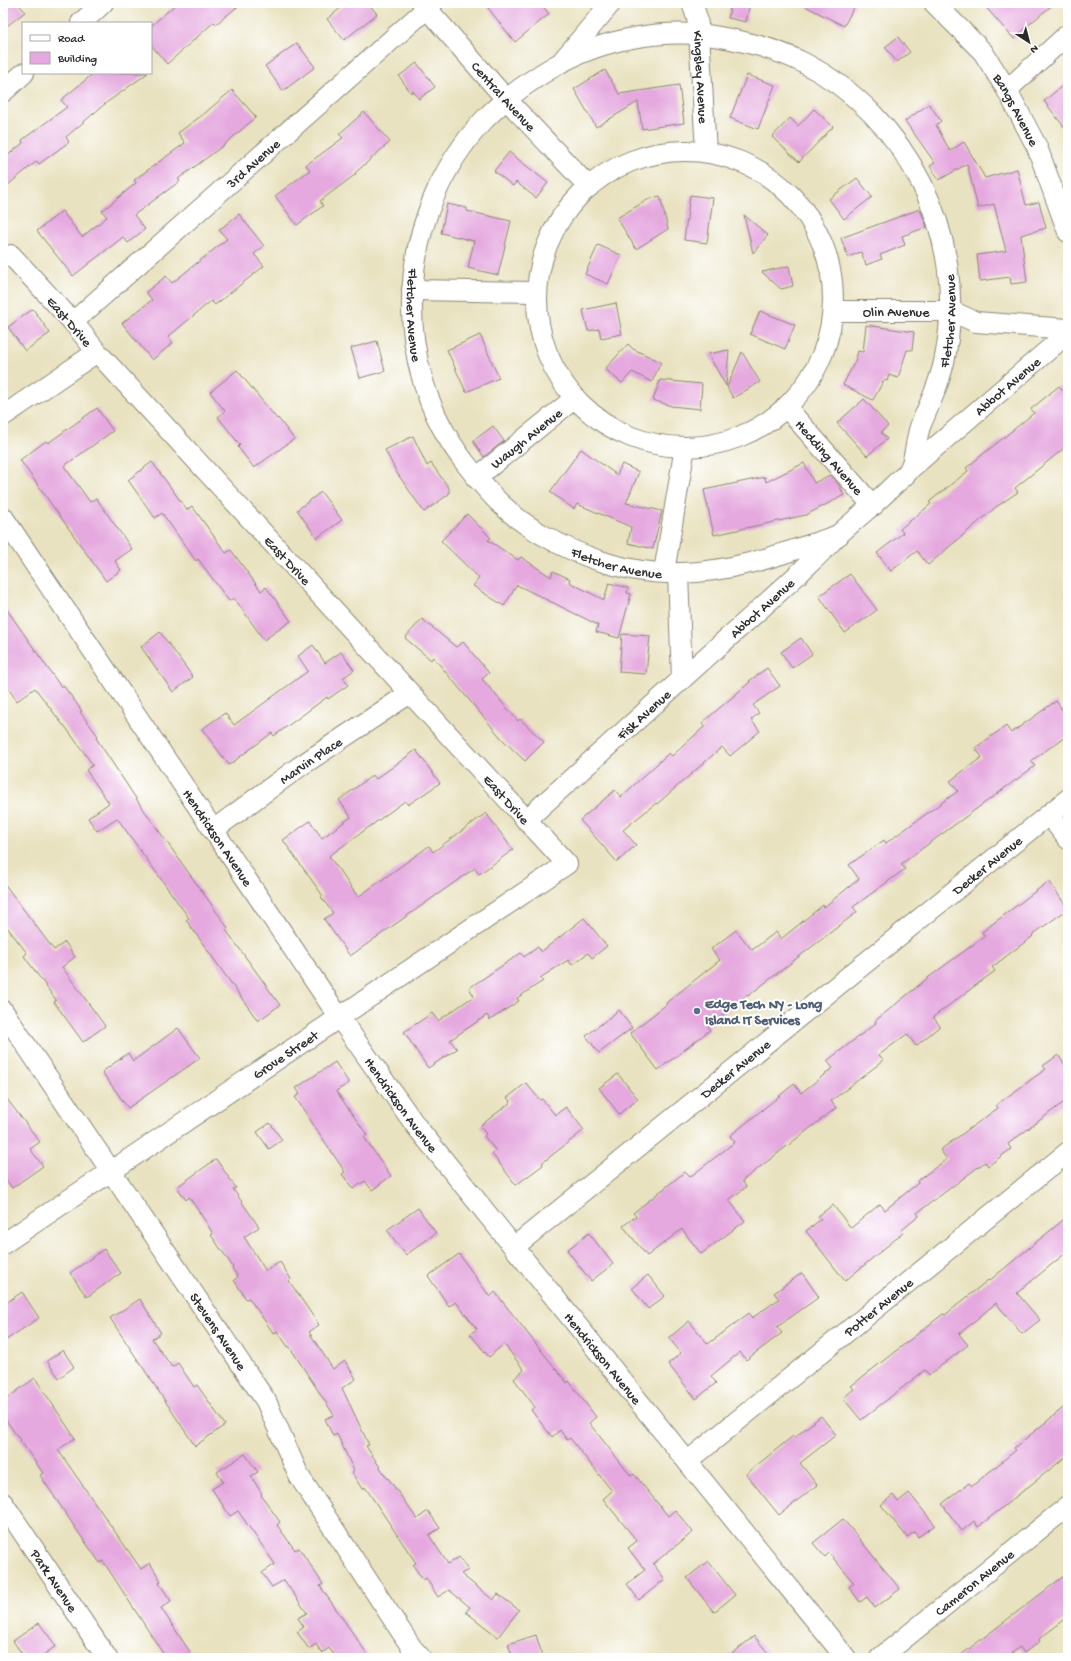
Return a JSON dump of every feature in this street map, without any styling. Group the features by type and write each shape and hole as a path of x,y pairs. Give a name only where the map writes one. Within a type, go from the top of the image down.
{"street":[{"path":"82,22 103,3"},
{"path":"561,62 610,3"},
{"name":"Kingsley Avenue","path":"692,3 697,18 699,34 706,152"},
{"name":"Bangs Avenue","path":"936,3 983,52 1007,90 1062,191 1068,232"},
{"name":"Central Avenue","path":"427,5 506,99 588,187"},
{"name":"3rd Avenue","path":"73,322 427,5"},
{"name":"Fletcher Avenue","path":"699,34 748,42 774,50 800,61 847,91 869,109 905,152 931,201 947,255 951,311 946,353 935,394 918,432 910,469 873,506 839,535 729,569 671,573 632,569 606,563 580,554 532,529 510,513 490,494 452,447 436,418 424,388 416,355 412,322 412,290 415,259 422,228 446,171 483,121 506,99 532,79 561,62 586,52 619,42 665,35 699,34"},
{"path":"1007,90 1068,34"},
{"path":"3,92 23,74"},
{"path":"664,152 706,152 733,158 759,170 782,186 801,206 817,229 827,255 833,283 833,311 826,346 814,373 802,391 787,408 765,424 741,436 715,445 685,447 658,443 617,430 597,419 575,398 551,363 542,340 538,316 537,292 540,268 547,245 558,224 572,204 588,187 605,174 624,164 644,157 664,152"},
{"name":"East Drive","path":"11,255 73,322 97,352 567,864"},
{"path":"412,290 537,292"},
{"name":"Olin Avenue","path":"833,311 951,311 976,322 1068,329"},
{"name":"Abbot Avenue","path":"910,469 1068,333"},
{"path":"3,416 97,352"},
{"name":"Waugh Avenue","path":"476,478 575,398"},
{"name":"Hedding Avenue","path":"787,408 873,506"},
{"name":"Fisk Avenue","path":"526,820 682,679 671,573 685,447"},
{"name":"Hendrickson Avenue","path":"3,517 339,1017 416,1126 846,1658"},
{"name":"Abbot Avenue","path":"682,679 811,563 839,535"},
{"name":"Marvin Place","path":"213,830 299,768 410,693"},
{"name":"Decker Avenue","path":"514,1247 1068,799"},
{"path":"1049,815 1068,839"},
{"name":"Grove Street","path":"3,1244 567,864"},
{"name":"Stevens Avenue","path":"3,1011 266,1401 300,1476 412,1648 421,1658"},
{"name":"Potter Avenue","path":"688,1461 1068,1152"},
{"name":"Park Avenue","path":"3,1503 99,1655"},
{"name":"Cameron Avenue","path":"880,1658 1068,1506"}],"building":[{"path":"3,3 18,3 25,12 3,29"},
{"path":"177,3 242,3 216,24 214,22 167,64 152,46 152,25"},
{"path":"347,3 368,3 377,14 344,40 327,19"},
{"path":"484,3 540,3 549,14 515,42"},
{"path":"731,3 750,3 746,22 728,18"},
{"path":"799,3 856,3 844,26"},
{"path":"982,3 1055,3 1014,39"},
{"path":"898,37 910,52 897,62 885,47"},
{"path":"297,43 315,67 283,91 265,66"},
{"path":"417,63 435,87 419,99 413,91 411,93 399,76"},
{"path":"605,70 619,94 679,85 684,123 642,129 638,102 596,127 574,89"},
{"path":"93,74 147,74 106,103 66,137 69,142 39,164 37,161 3,189 3,159 23,143 22,140 67,107 61,100"},
{"path":"747,75 775,85 758,129 730,118"},
{"path":"1068,81 1068,132 1044,101"},
{"path":"232,90 256,117 224,145 178,179 180,181 134,215 145,229 128,243 123,237 73,276 37,231 62,211 82,237 107,217 102,211 136,183 134,180 185,143 178,133"},
{"path":"929,104 941,121 936,125 950,151 964,142 985,178 1017,169 1026,205 1039,202 1046,228 1021,235 1027,282 1011,284 1010,277 980,281 977,255 1006,251 994,204 978,208 967,164 939,180 930,166 935,163 905,121"},
{"path":"814,109 833,127 799,162 772,137 790,118 798,126"},
{"path":"364,112 390,142 355,173 356,174 320,201 323,206 297,225 275,196 310,170 306,165 343,138 339,134"},
{"path":"509,152 548,183 536,198 516,182 513,186 494,171"},
{"path":"857,178 872,197 844,219 829,199"},
{"path":"690,195 713,198 707,243 684,240"},
{"path":"660,196 668,229 636,249 617,218 649,199"},
{"path":"447,204 467,208 467,211 511,221 498,275 468,268 474,241 441,233"},
{"path":"920,209 927,227 902,236 905,245 880,255 882,259 866,265 861,252 848,257 841,238"},
{"path":"239,214 264,246 254,254 264,266 215,305 211,301 168,337 173,343 152,360 122,323 152,300 146,292 166,276 172,283 227,239 219,230"},
{"path":"744,215 768,235 753,253"},
{"path":"598,245 621,255 608,284 585,274"},
{"path":"789,266 793,286 781,289 762,272"},
{"path":"616,303 622,334 601,338 599,329 588,331 583,310"},
{"path":"33,309 50,333 25,351 8,327"},
{"path":"760,311 795,325 785,349 750,334"},
{"path":"866,325 914,332 912,350 907,350 898,378 889,375 887,381 884,380 873,400 843,385 855,361 858,351 863,352"},
{"path":"480,335 499,378 466,392 447,350"},
{"path":"377,341 385,371 360,378 351,348"},
{"path":"628,344 633,349 661,362 652,382 632,372 622,383 605,369"},
{"path":"729,350 726,386 708,354"},
{"path":"742,352 760,382 733,398 727,387"},
{"path":"237,370 294,439 254,468 238,447 240,445 218,417 225,411 210,392"},
{"path":"660,380 702,384 700,409 671,406 653,400"},
{"path":"1059,386 1068,396 1068,445 1015,488 1018,492 996,507 928,565 917,551 891,571 877,553 903,533 900,529 931,504 929,502 968,471 966,468 1034,413 1031,409"},
{"path":"864,399 888,426 881,432 887,439 867,456 837,423"},
{"path":"97,408 113,431 64,466 90,502 96,498 132,549 115,561 121,570 106,581 20,460 46,441 48,443"},
{"path":"493,426 504,441 484,457 473,441"},
{"path":"413,436 427,466 431,463 449,488 449,494 424,512 397,473 385,450"},
{"path":"581,449 617,475 622,464 639,472 626,503 662,511 653,549 628,543 631,527 577,504 574,509 550,492"},
{"path":"152,462 187,510 192,506 226,553 231,550 261,591 266,587 291,621 264,640 234,598 229,601 198,559 196,561 162,513 155,518 128,480"},
{"path":"804,463 814,483 830,475 839,485 844,495 806,515 714,535 704,490 765,477 766,482"},
{"path":"321,492 342,520 317,538 297,510"},
{"path":"467,514 491,538 488,540 518,560 521,557 551,577 553,571 570,579 569,582 604,600 609,583 628,588 627,593 631,594 619,638 596,632 598,625 517,585 504,606 473,586 479,578 441,541"},
{"path":"850,574 877,610 845,633 819,596"},
{"path":"3,604 61,687 63,685 82,711 80,712 98,736 96,738 139,803 228,928 226,930 280,1005 258,1021 186,920 189,918 117,818 97,831 88,818 109,803 86,770 93,765 64,725 35,688 17,701 3,681"},
{"path":"422,619 456,647 463,642 489,673 482,679 518,721 520,719 544,742 525,761 502,739 433,657 431,660 405,638"},
{"path":"160,632 193,677 173,692 141,647"},
{"path":"622,634 650,636 646,674 619,672"},
{"path":"801,638 812,654 792,668 781,652"},
{"path":"313,645 325,663 341,652 354,670 343,678 348,685 328,699 327,697 274,736 272,733 229,765 202,729 225,713 234,725 308,671 298,656"},
{"path":"767,668 780,686 753,705 759,713 751,720 760,731 730,756 722,747 657,804 656,803 623,830 636,845 617,862 580,820 615,790 621,797 669,753 672,756 704,727 702,723 750,682 749,681"},
{"path":"1056,701 1068,718 1068,735 1031,761 1035,766 901,864 905,869 853,907 857,912 748,996 747,995 708,1027 710,1030 658,1070 630,1033 720,960 711,949 736,930 752,950 776,932 781,939 823,905 824,907 859,879 849,865 884,840 886,843 958,791 950,781 982,757 975,748 1006,726 1011,733"},
{"path":"416,750 440,783 408,805 405,801 329,856 358,897 429,846 433,852 486,813 513,850 479,874 475,868 350,956 324,919 333,913 321,897 323,896 283,840 310,821 322,838 351,817 339,800 373,775 376,779"},
{"path":"1049,881 1068,909 992,967 995,971 933,1017 940,1026 916,1046 907,1034 879,1055 884,1060 831,1101 836,1108 742,1181 746,1187 729,1200 745,1221 701,1254 682,1229 647,1256 623,1226 636,1216 633,1213 685,1172 690,1177 735,1142 730,1136 794,1084 801,1093 833,1068 827,1061 876,1023 875,1021 929,977 985,936 982,932"},
{"path":"3,882 54,950 65,942 75,957 62,967 105,1026 83,1042 54,1002 56,1000 24,956 27,953 3,922"},
{"path":"584,918 607,946 592,958 588,953 572,965 568,960 540,978 543,981 517,998 519,1001 490,1020 487,1015 450,1040 457,1049 428,1068 404,1032 432,1013 438,1021 474,996 469,988 521,953 524,957 538,947 541,952"},
{"path":"619,1010 632,1028 599,1053 586,1036"},
{"path":"178,1028 200,1058 128,1108 102,1072 128,1053 133,1061"},
{"path":"1058,1055 1068,1069 1068,1099 1008,1144 1011,1149 988,1166 985,1162 917,1213 919,1216 902,1230 904,1232 845,1281 806,1231 821,1219 818,1216 833,1205 851,1228 880,1204 885,1210 918,1183 917,1181 947,1159 940,1150 998,1108 996,1105 1046,1069 1043,1066"},
{"path":"335,1062 349,1083 336,1091 367,1135 364,1137 391,1176 372,1190 365,1181 353,1189 342,1174 345,1172 295,1097 300,1094 296,1088"},
{"path":"618,1074 638,1099 619,1114 599,1088"},
{"path":"526,1083 555,1115 566,1107 584,1130 542,1163 543,1165 516,1185 492,1154 496,1151 484,1136 486,1134 480,1126 511,1102 507,1098"},
{"path":"3,1094 40,1142 30,1149 43,1166 12,1188 3,1176"},
{"path":"270,1123 282,1140 269,1149 257,1132"},
{"path":"216,1159 236,1188 233,1189 259,1227 244,1237 266,1271 280,1262 291,1279 289,1281 319,1325 309,1332 333,1369 345,1361 356,1379 342,1388 369,1445 366,1446 387,1478 417,1519 428,1511 440,1528 429,1535 448,1564 459,1557 468,1570 461,1574 493,1600 498,1594 519,1610 498,1637 466,1612 470,1607 449,1590 438,1597 426,1578 423,1580 413,1565 416,1563 365,1487 362,1489 352,1473 354,1471 337,1434 333,1436 325,1419 334,1415 289,1346 288,1347 277,1331 274,1334 249,1298 246,1299 234,1280 238,1277 232,1268 233,1267 211,1235 213,1234 206,1222 189,1197 186,1200 177,1187"},
{"path":"418,1208 436,1233 406,1255 387,1230"},
{"path":"1068,1216 1068,1251 1017,1293 1040,1320 1022,1334 996,1303 959,1334 968,1345 929,1375 925,1370 861,1420 843,1398 854,1389 851,1386 943,1314 945,1315 988,1280 989,1281"},
{"path":"589,1233 613,1264 591,1281 567,1250"},
{"path":"104,1249 121,1273 87,1297 70,1273"},
{"path":"459,1254 490,1297 495,1292 567,1383 569,1381 596,1417 589,1423 631,1476 634,1474 668,1516 675,1510 693,1532 653,1564 665,1579 639,1600 627,1584 645,1570 628,1548 637,1541 603,1499 612,1491 570,1438 567,1440 560,1430 552,1437 531,1410 535,1407 514,1379 524,1370 504,1344 489,1357 470,1334 477,1329 456,1302 449,1306 428,1276"},
{"path":"802,1273 819,1297 777,1327 782,1333 746,1360 740,1352 711,1376 716,1383 696,1399 668,1364 681,1353 669,1338 689,1321 708,1344 749,1313 752,1318 779,1299 774,1293"},
{"path":"648,1275 665,1296 648,1309 632,1288"},
{"path":"22,1292 39,1318 3,1342 3,1305"},
{"path":"140,1299 161,1333 152,1339 172,1367 178,1363 194,1387 197,1385 225,1425 195,1446 110,1318"},
{"path":"63,1350 74,1367 59,1378 47,1361"},
{"path":"35,1378 75,1438 58,1450 141,1569 150,1563 161,1581 159,1583 171,1601 161,1608 190,1652 180,1658 166,1658 103,1561 100,1563 76,1529 40,1475 43,1473 3,1416 3,1401"},
{"path":"1068,1404 1068,1455 978,1527 974,1521 962,1531 942,1504 969,1483 972,1486 1016,1450 1014,1448"},
{"path":"821,1416 836,1435 800,1463 817,1485 779,1515 746,1474 793,1436 795,1437"},
{"path":"245,1454 258,1472 251,1476 262,1494 261,1495 280,1522 277,1525 295,1550 299,1548 323,1584 320,1586 370,1658 336,1658 329,1648 322,1653 316,1644 309,1649 297,1632 304,1627 298,1618 307,1613 284,1580 272,1587 262,1573 275,1564 238,1511 230,1516 212,1489 223,1482 217,1472"},
{"path":"909,1493 935,1525 918,1537 914,1532 907,1537 881,1505 893,1495 898,1502"},
{"path":"843,1519 900,1589 875,1608 867,1597 860,1602 849,1587 854,1583 829,1553 825,1557 813,1543"},
{"path":"708,1561 735,1595 714,1612 687,1578"},
{"path":"1068,1573 1068,1617 1039,1639 1040,1641 1024,1653 1020,1647 1006,1658 957,1658"},
{"path":"39,1623 56,1646 39,1658 25,1658 13,1641"},
{"path":"536,1635 543,1658 513,1658 508,1644"},
{"path":"754,1636 772,1658 727,1658"}],"place":[{"name":"Edge Tech NY - Long Island IT Services","path":"697,1011"}]}
